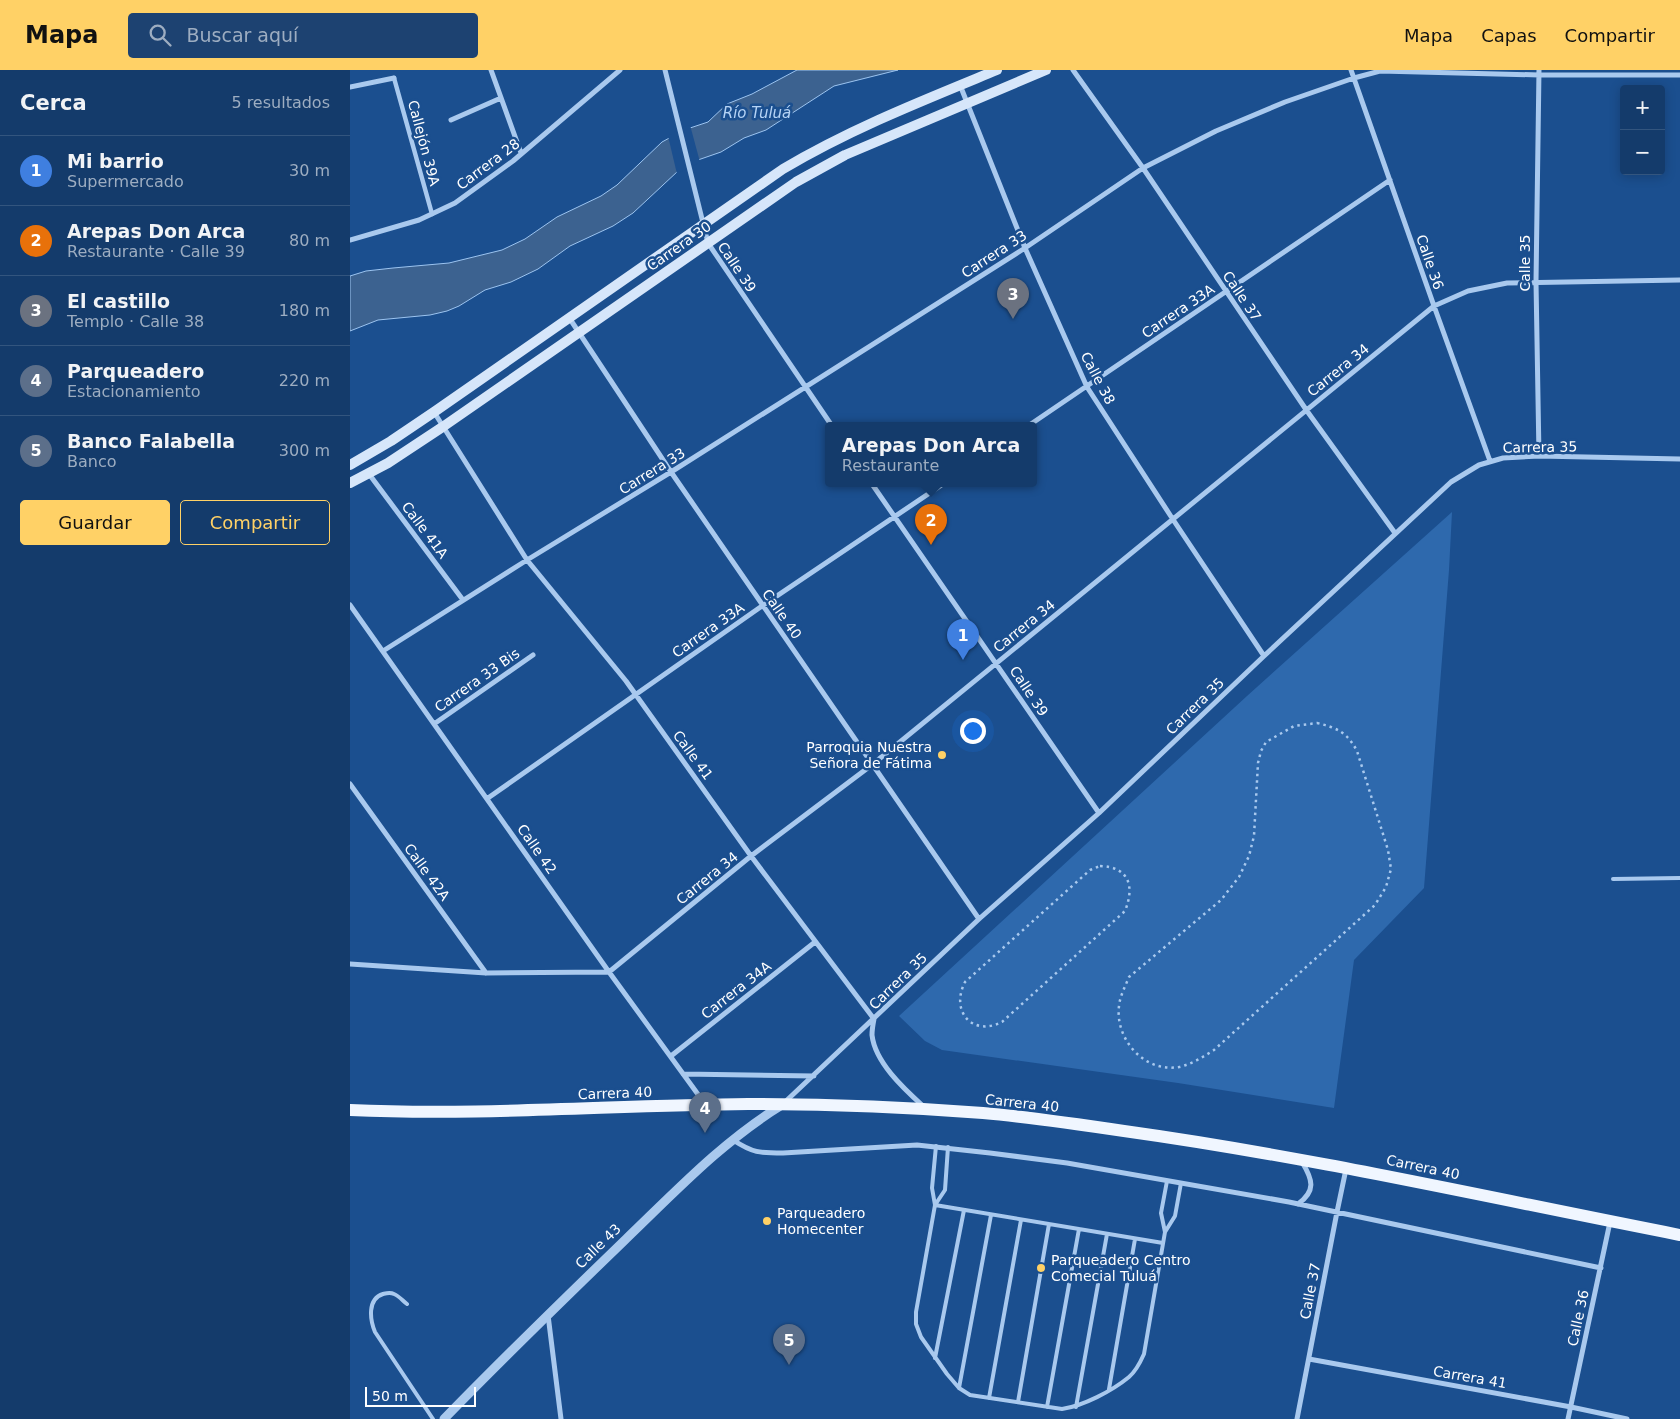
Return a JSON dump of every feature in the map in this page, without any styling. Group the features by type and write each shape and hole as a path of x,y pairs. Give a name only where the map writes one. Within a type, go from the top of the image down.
{"main road":[{"name":"Carrera 30","path":"350,465 391,441 434,412 703,226 760,184 808,154 853,132 997,70"},
{"name":"Carrera 30","path":"350,483 399,456 444,426 796,182 853,152 1046,70"},
{"name":"Carrera 40","path":"350,1110 410,1112 782,1105 927,1110 1036,1118 1300,1158 1680,1235"}],"street":[{"path":"491,70 521,154"},
{"name":"Carrera 28","path":"350,240 396,227 432,214 455,203 514,161 620,70"},
{"name":"Calle 39","path":"666,70 708,243 829,422"},
{"name":"Calle 37","path":"1073,70 1143,168 1307,411 1396,533"},
{"name":"Calle 36","path":"1351,70 1490,461"},
{"name":"Carrera 33","path":"383,651 805,388 1025,248 1143,168 1182,147 1240,120 1354,78 1380,71 1680,75"},
{"name":"Calle 35","path":"1538,456 1536,282 1539,72"},
{"path":"350,87 394,78"},
{"name":"Callejón 39A","path":"394,78 432,214"},
{"name":"Calle 38","path":"960,85 1025,248 1087,387 1264,656"},
{"path":"451,120 501,98"},
{"name":"Carrera 33A","path":"1034,422 1390,180"},
{"name":"Carrera 34","path":"609,972 752,856 873,764 1434,306 1468,291 1488,286 1536,282 1680,280"},
{"name":"Calle 40","path":"570,319 762,606 979,920"},
{"name":"Calle 41","path":"434,412 527,560 635,694 815,942 874,1019"},
{"name":"Carrera 35","path":"782,1105 1451,482 1466,472 1490,461 1503,458 1538,456 1680,459"},
{"name":"Calle 41A","path":"369,474 463,600"},
{"name":"Calle 39","path":"874,487 1098,812"},
{"name":"Carrera 33A","path":"488,798 762,606 938,487"},
{"name":"Calle 42","path":"350,605 609,972 706,1105"},
{"name":"Carrera 33 Bis","path":"434,724 533,655"},
{"name":"Calle 42A","path":"350,784 486,973"},
{"name":"Carrera 34A","path":"671,1056 815,942"},
{"path":"350,956 353,964 486,973 609,972"},
{"path":"874,1019 872,1035 878,1054 904,1089 927,1110"},
{"path":"683,1074 814,1076"},
{"name":"Calle 43","path":"444,1419 548,1315 712,1157 782,1105"},
{"path":"733,1140 749,1150 762,1153 891,1145 936,1146 1067,1163 1298,1204 1600,1268"},
{"path":"1298,1204 1307,1197 1311,1190 1308,1172 1300,1158"},
{"name":"Calle 37","path":"1297,1419 1347,1168"},
{"name":"Calle 36","path":"1568,1419 1610,1222"},
{"path":"548,1315 562,1419"},
{"name":"Carrera 41","path":"1309,1359 1571,1407 1626,1419"}],"lane":[{"path":"1613,879 1680,878"},
{"path":"936,1146 932,1188 935,1206 916,1312 916,1324 920,1337 947,1374 960,1388 970,1394 1047,1407 1062,1409 1076,1407 1109,1390 1129,1377 1138,1367 1144,1354 1165,1232 1175,1216 1181,1183"},
{"path":"935,1206 945,1190 948,1147"},
{"path":"1165,1232 1161,1214 1167,1181"},
{"path":"935,1206 1163,1243"},
{"path":"935,1358 964,1210"},
{"path":"960,1388 991,1215"},
{"path":"990,1398 1021,1220"},
{"path":"1018,1402 1049,1224"},
{"path":"1047,1407 1080,1229"},
{"path":"1076,1407 1107,1234"},
{"path":"1109,1390 1135,1238"},
{"path":"406,1304 395,1294 388,1292 379,1295 372,1303 370,1312 371,1323 375,1332 433,1419"}],"path":[{"path":"1317,723 1332,726 1351,739 1357,751 1388,850 1391,869 1386,887 1374,905 1214,1050 1199,1060 1177,1067 1152,1064 1134,1051 1122,1033 1119,1024 1119,1007 1122,991 1129,977 1222,900 1239,877 1249,856 1254,836 1258,763 1266,742 1274,737 1294,726 1317,723"},
{"path":"1100,866 1109,867 1124,875 1129,883 1131,892 1130,901 1125,911 1002,1022 994,1026 984,1027 967,1019 962,1012 959,1002 960,992 965,982 1089,871 1100,866"}],"shaded area":[{"path":"1452,512 1424,888 1354,960 1334,1108 1178,1083 942,1050 925,1041 899,1016 1247,696"}],"water":[{"name":"Río Tuluá","path":"797,70 898,70 834,86 766,130 744,138 721,152 695,161 678,171 633,213 613,226 570,246 538,269 511,282 485,290 447,311 430,315 378,320 350,331 350,276 366,271 449,263 502,250 525,239 557,217 601,196 617,185 662,142 684,130 708,122 727,104 752,94"}],"pier":[{"path":"690,125 700,162 677,174 668,136"}],"place":[{"name":"El castillo","path":"1013,319"},
{"name":"Arepas Don Arca","path":"931,545"},
{"name":"Mi barrio","path":"963,660"},
{"name":"Parroquia Nuestra Señora de Fátima","path":"942,755"},
{"name":"Parqueadero","path":"705,1133"},
{"name":"Parqueadero Homecenter","path":"767,1221"},
{"name":"Parqueadero Centro Comecial Tuluá","path":"1041,1268"},
{"name":"Banco Falabella","path":"789,1365"}]}
